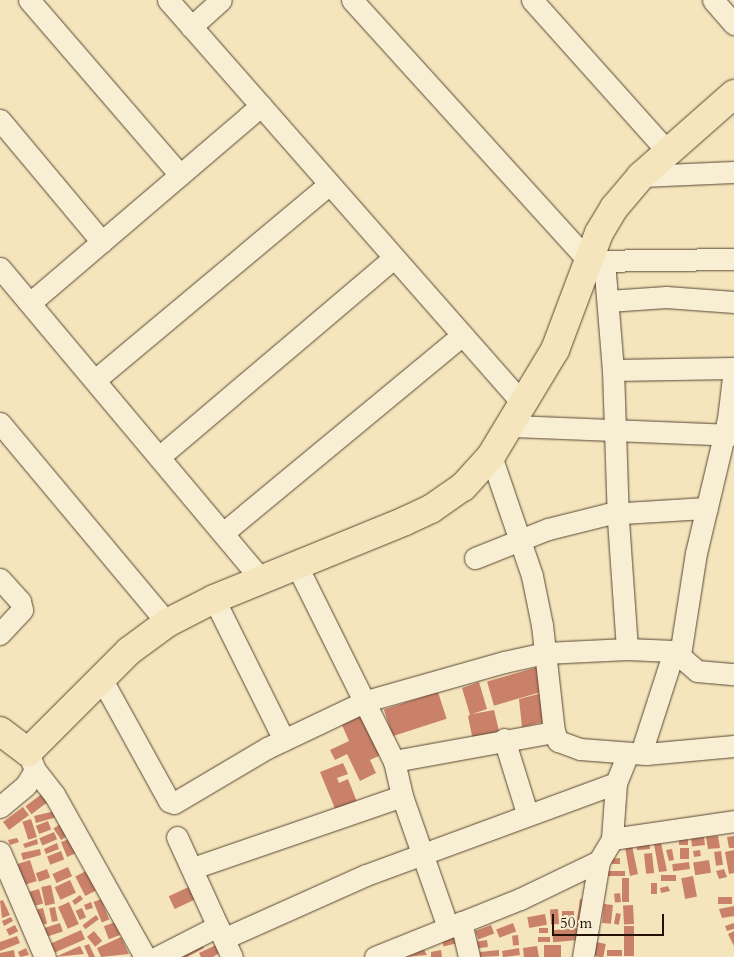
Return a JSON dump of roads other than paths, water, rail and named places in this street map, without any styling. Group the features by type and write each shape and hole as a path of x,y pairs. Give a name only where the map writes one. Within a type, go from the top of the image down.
{"main road":[{"path":"0,731 31,761 101,678 129,650 167,623 214,599 431,509 463,487 491,456 517,416 555,350 596,261 599,233 614,208 641,176 734,94"}],"street":[{"path":"29,0 180,175"},
{"path":"168,0 462,335 517,416 614,433 729,435"},
{"path":"191,27 221,0"},
{"path":"352,0 596,261 608,301 626,649"},
{"path":"532,0 668,152"},
{"path":"713,0 734,24"},
{"path":"30,303 261,106"},
{"path":"0,120 102,242"},
{"path":"641,176 734,172"},
{"path":"94,380 329,184"},
{"path":"159,457 394,258"},
{"path":"596,261 734,259"},
{"path":"0,268 262,580"},
{"path":"608,301 666,297 734,302"},
{"path":"223,533 462,335"},
{"path":"583,957 599,861 612,839 616,783 634,753 677,653 688,618 688,596 707,508 729,435 734,369 613,370"},
{"path":"0,424 167,623"},
{"path":"491,456 522,540 541,617 554,732 561,744 634,753 734,746"},
{"path":"475,558 548,529 618,513 707,508"},
{"path":"297,566 366,701 394,761 402,796 422,853 470,957"},
{"path":"0,579 20,602 22,610 0,634"},
{"path":"214,599 284,740"},
{"path":"101,678 172,803 284,740 366,701 545,653 626,649 677,653 697,671 734,674"},
{"path":"394,761 504,739 554,732"},
{"path":"504,739 527,813"},
{"path":"0,807 26,785 31,761"},
{"path":"31,761 54,794 144,957"},
{"path":"157,957 225,940 324,893 422,853 527,813 616,783"},
{"path":"193,868 402,796"},
{"path":"612,839 734,821"},
{"path":"177,837 225,940"},
{"path":"0,852 45,957"},
{"path":"376,957 520,899 599,861"}]}
